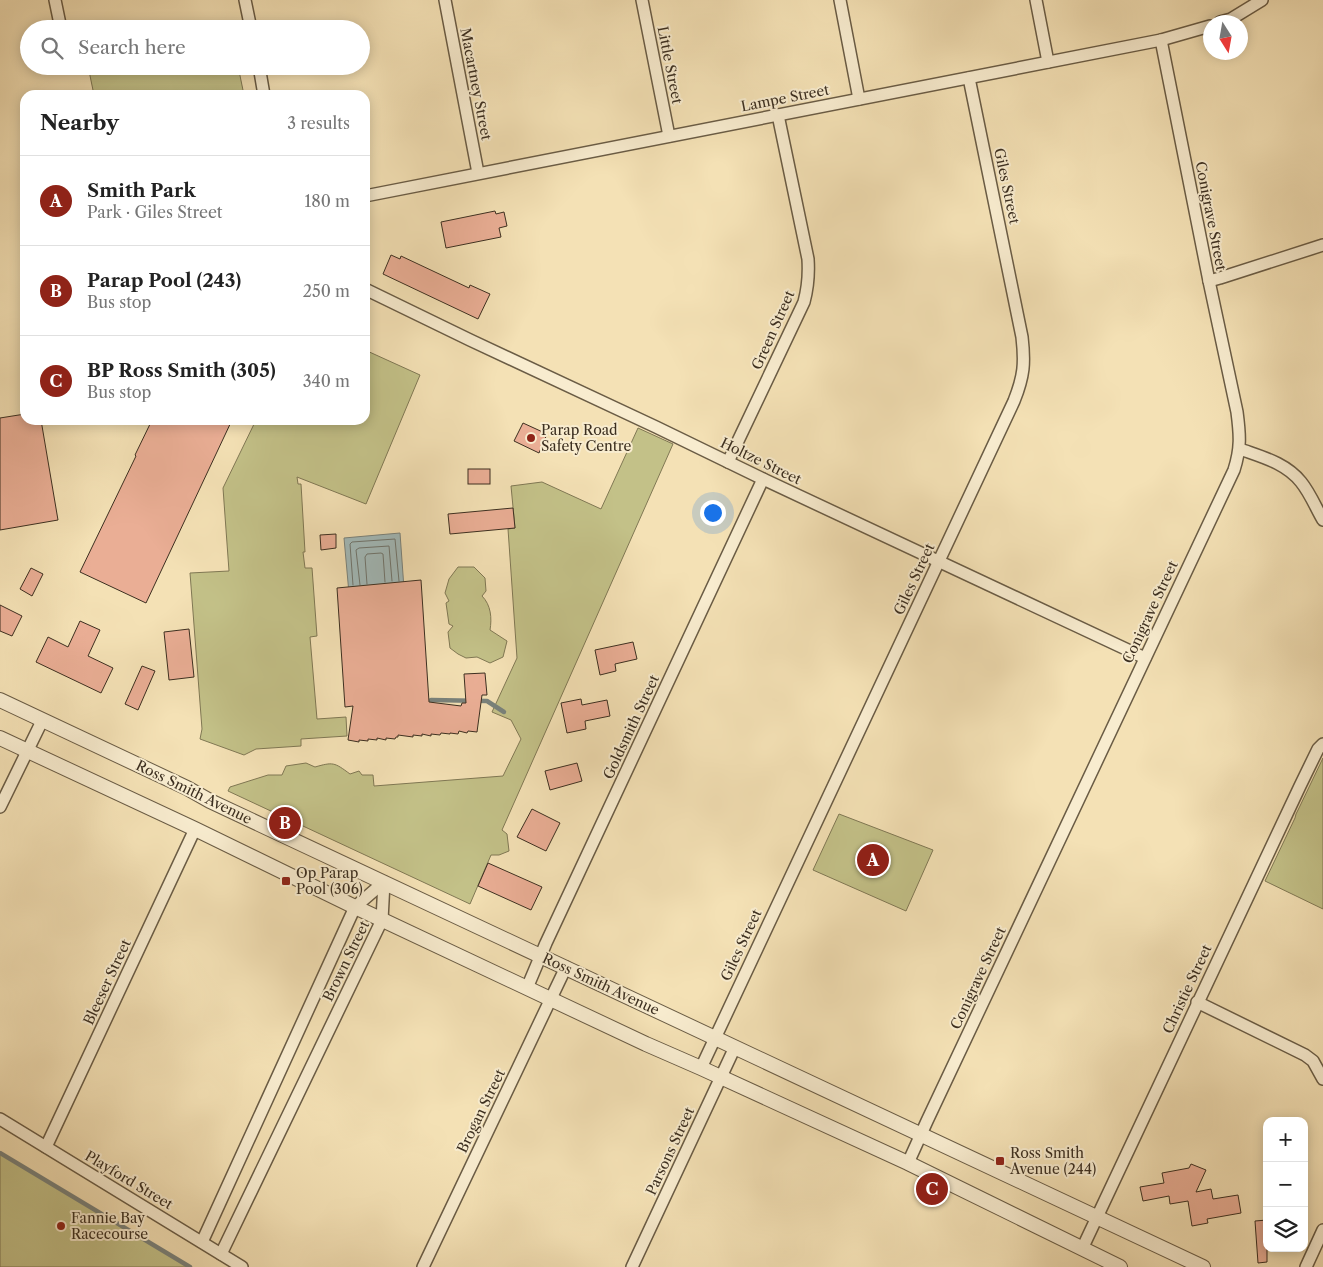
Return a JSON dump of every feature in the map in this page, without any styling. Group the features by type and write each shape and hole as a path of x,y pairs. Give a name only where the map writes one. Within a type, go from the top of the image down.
{"street":[{"path":"55,0 58,20"},
{"path":"245,0 249,20"},
{"name":"Macartney Street","path":"445,0 478,173"},
{"name":"Little Street","path":"642,0 669,136"},
{"path":"840,0 859,99"},
{"path":"1036,0 1048,62"},
{"path":"1238,15 1262,0"},
{"name":"Lampe Street","path":"370,195 1161,40 1203,28"},
{"name":"Conigrave Street","path":"908,1163 1234,470 1240,449 1237,412 1208,281 1161,40"},
{"path":"260,75 263,90"},
{"name":"Giles Street","path":"701,1068 1020,384 1024,360 1022,337 969,78"},
{"name":"Green Street","path":"728,462 804,302 808,287 808,259 778,115"},
{"path":"1208,281 1323,245"},
{"name":"Holtze Street","path":"370,291 763,479 1145,658"},
{"path":"1240,449 1275,462 1288,470 1302,483 1323,520"},
{"name":"Goldsmith Street","path":"527,988 763,479"},
{"name":"Ross Smith Avenue","path":"0,700 1203,1267"},
{"path":"0,807 42,721"},
{"path":"0,738 646,1044 908,1163 1120,1267"},
{"name":"Christie Street","path":"1082,1249 1300,786 1318,750 1323,744"},
{"name":"Bleeser Street","path":"46,1147 195,829"},
{"name":"Brown Street","path":"202,1242 354,906 384,882"},
{"name":"Brown Street","path":"221,1254 382,920 384,882"},
{"name":"Brogan Street","path":"423,1267 566,967"},
{"path":"1197,1002 1305,1054 1313,1061 1323,1079"},
{"name":"Parsons Street","path":"632,1267 735,1047"},
{"name":"Playford Street","path":"0,1120 242,1267"},
{"path":"1306,1267 1323,1230"}],"shaded area":[{"path":"90,75 240,75 243,90 93,90"},
{"path":"370,352 420,375 366,504 297,477 298,484 301,484 305,568 312,568 317,636 310,637 317,719 346,717 347,736 301,739 301,746 256,749 244,755 200,739 202,729 190,573 229,571 223,488 254,425 370,425"},
{"path":"638,428 673,444 502,830 507,834 509,851 499,855 491,855 470,904 228,791 230,787 268,775 282,775 286,766 306,763 315,767 333,764 350,774 359,771 362,775 373,775 374,786 503,776 521,739 511,720 492,712 517,658 508,529 515,528 511,486 542,482 601,509"},
{"path":"458,567 474,567 485,578 486,591 482,596 490,612 490,630 507,641 503,657 490,663 477,657 466,658 450,648 448,632 453,626 449,624 446,603 449,601 445,593 449,579"},
{"path":"1323,758 1323,909 1265,881"},
{"path":"839,814 933,850 906,911 813,870"},
{"name":"Fannie Bay Racecourse","path":"0,1153 190,1267 0,1267"}],"water":[{"path":"400,533 408,644 354,649 344,538"}],"building":[{"path":"495,211 496,214 504,212 507,226 499,228 501,237 446,248 441,222"},
{"path":"391,255 400,259 401,256 469,288 470,285 490,294 478,319 383,274"},
{"path":"20,415 20,425 42,425 58,520 0,530 0,418"},
{"name":"Parap Road Safety Centre","path":"523,423 547,434 539,453 514,441"},
{"path":"150,425 230,425 146,603 80,572"},
{"path":"468,469 490,469 490,484 468,484"},
{"path":"513,508 515,528 450,534 448,514"},
{"path":"336,534 336,548 321,550 320,535"},
{"path":"31,568 43,574 32,596 20,589"},
{"path":"421,580 429,702 461,706 462,703 466,703 464,674 485,673 487,695 482,695 477,732 468,731 467,733 459,731 458,734 441,733 440,735 431,734 431,736 422,734 422,736 413,735 413,737 398,735 395,739 377,738 377,740 368,739 368,741 359,740 359,742 348,740 353,706 345,707 337,588"},
{"path":"0,605 22,616 12,636 0,631"},
{"path":"80,621 100,630 88,656 113,668 101,693 36,662 48,637 68,647"},
{"path":"189,629 194,677 169,680 164,632"},
{"path":"633,642 637,659 615,664 616,671 600,675 595,650"},
{"path":"142,666 155,671 138,710 125,704"},
{"path":"581,699 582,705 607,700 610,716 585,721 586,729 567,733 561,703"},
{"path":"577,763 582,781 550,790 545,771"},
{"path":"532,809 560,823 546,851 517,837"},
{"path":"488,863 542,887 531,910 478,886"},
{"path":"1191,1164 1206,1170 1196,1192 1211,1189 1213,1199 1238,1195 1241,1213 1207,1219 1208,1223 1192,1226 1188,1201 1170,1204 1169,1196 1143,1201 1140,1187 1164,1183 1162,1173 1189,1168"},
{"path":"1263,1220 1263,1252 1267,1252 1267,1262 1258,1263 1255,1221"}],"waterway":[{"path":"431,700 487,701 504,712"},
{"path":"0,1153 190,1267"}],"place":[{"name":"Parap Road Safety Centre","path":"531,438"},
{"name":"Parap Pool (243)","path":"285,823"},
{"name":"Smith Park","path":"873,860"},
{"name":"Op Parap Pool (306)","path":"286,881"},
{"name":"Ross Smith Avenue (244)","path":"1000,1161"},
{"name":"BP Ross Smith (305)","path":"932,1189"},
{"name":"Fannie Bay Racecourse","path":"61,1226"}]}
